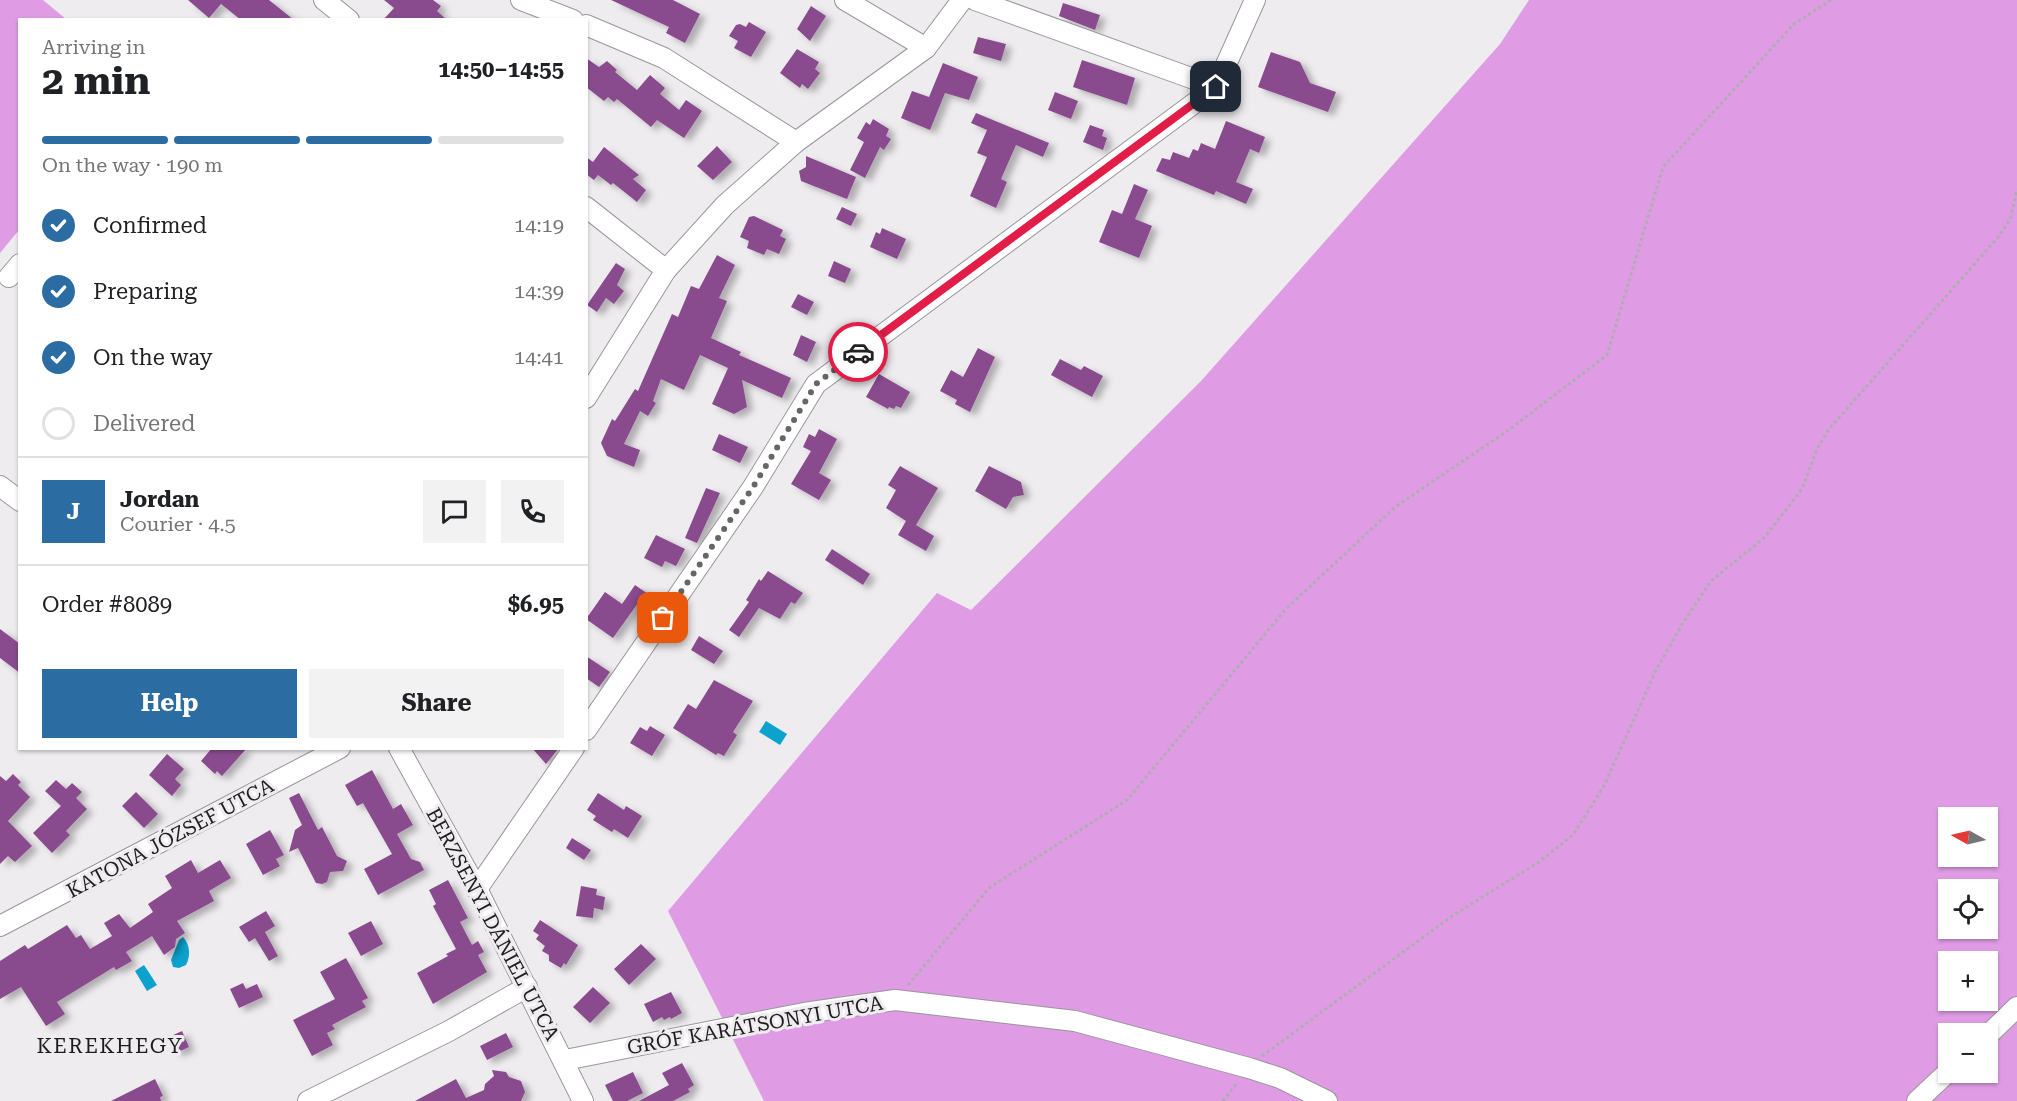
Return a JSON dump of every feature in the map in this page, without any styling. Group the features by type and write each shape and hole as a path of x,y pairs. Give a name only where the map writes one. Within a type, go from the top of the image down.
{"street":[{"path":"324,0 346,18"},
{"path":"521,0 564,11"},
{"path":"845,0 926,48"},
{"path":"588,395 666,270 726,205 796,142 926,48 962,0"},
{"path":"975,0 1216,87"},
{"path":"588,727 753,487 816,384 1216,87 1255,0"},
{"path":"588,26 664,58 796,142"},
{"path":"588,209 666,270"},
{"path":"0,486 18,500"},
{"name":"KATONA JÓZSEF UTCA","path":"0,926 332,750"},
{"name":"BERZSENYI DÁNIEL UTCA","path":"400,750 477,889 565,1060 583,1101"},
{"path":"477,889 573,750"},
{"path":"308,1101 450,1031 527,987"},
{"name":"GRÓF KARÁTSONYI UTCA","path":"565,1060 804,1013 895,1000 1075,1021 1249,1068 1280,1078 1327,1101"},
{"path":"1998,1025 2017,1007"},
{"path":"1917,1101 1938,1081"}],"path":[{"path":"895,1000 989,888 1127,800 1285,610 1395,507 1510,429 1607,355 1663,167 1794,24 1831,0"},
{"path":"1265,1053 1452,916 1539,862 1573,835 1594,804 1657,668 1704,590 1723,570 1753,549 1802,489 1816,449 1829,429 2000,235 2011,217 2017,189"}],"shaded area":[{"path":"0,0 43,0 65,18 18,18 18,231 0,253"},
{"path":"1529,0 2017,0 2017,1101 764,1101 668,911 937,593 971,610 1201,381 1500,44"}],"water":[{"path":"766,721 787,734 780,745 759,732"},
{"path":"183,937 188,947 188,961 186,965 179,968 173,967 171,960 179,940"},
{"path":"144,965 157,985 147,991 135,971"}],"building":[{"path":"188,0 269,0 292,18 238,18 221,4 209,18"},
{"path":"384,0 433,0 441,6 437,11 445,18 385,18 394,8"},
{"path":"611,0 673,0 700,14 685,43 666,33 669,27"},
{"path":"1063,3 1100,15 1095,30 1059,16"},
{"path":"811,6 826,16 810,41 797,29"},
{"path":"749,22 766,32 751,57 734,48 738,41 729,36 736,25 746,27"},
{"path":"978,37 1006,44 1001,61 973,53"},
{"path":"797,49 819,62 815,69 820,73 808,89 802,84 800,88 780,73"},
{"path":"1271,52 1300,62 1310,83 1336,92 1328,112 1258,87"},
{"path":"588,59 599,67 607,61 617,70 615,72 637,90 650,75 665,88 660,94 679,110 686,100 702,111 684,138 657,120 651,127 617,99 614,102 608,97 604,101 588,89"},
{"path":"1082,60 1135,78 1127,105 1073,87"},
{"path":"943,63 978,77 969,100 945,93 930,130 901,118 912,91 929,97"},
{"path":"1055,92 1078,101 1071,119 1048,110"},
{"path":"976,113 1049,143 1043,157 1016,145 1001,179 1007,182 996,208 970,196 987,157 977,153 987,130 971,123"},
{"path":"873,119 889,129 886,136 891,139 884,150 880,147 865,178 850,170 864,142 857,138 866,122 870,125"},
{"path":"1226,121 1265,137 1259,153 1250,149 1236,182 1253,189 1246,204 1216,191 1214,195 1156,171 1162,158 1170,160 1173,152 1189,158 1193,149 1198,151 1201,143 1215,149"},
{"path":"1090,125 1104,130 1102,136 1107,138 1103,150 1083,142"},
{"path":"717,146 732,162 713,180 697,166"},
{"path":"604,147 639,175 633,179 646,190 637,202 613,183 611,185 598,175 594,180 588,176 588,158 593,162"},
{"path":"806,156 856,177 847,199 801,181 799,171 806,167"},
{"path":"1134,184 1148,190 1135,219 1152,226 1139,258 1099,242 1112,210 1122,214"},
{"path":"842,207 857,214 851,226 836,219"},
{"path":"754,216 783,230 780,236 786,239 779,254 767,249 764,255 747,248 749,241 740,237 749,217"},
{"path":"882,228 906,239 897,259 870,247 876,232 880,234"},
{"path":"717,255 735,265 719,298 727,301 711,338 741,352 739,355 791,378 782,398 742,380 747,407 734,414 712,404 728,368 700,355 684,390 661,379 653,401 656,403 648,416 640,411 624,444 640,450 634,467 607,456 601,443 612,419 615,421 635,389 638,391 672,314 678,317 691,286 699,289"},
{"path":"834,261 851,269 845,283 828,276"},
{"path":"616,263 625,269 617,285 624,291 614,304 606,298 597,312 588,304"},
{"path":"798,294 814,302 807,315 791,307"},
{"path":"801,335 816,342 807,362 793,355"},
{"path":"978,348 995,357 970,412 955,404 957,400 940,391 951,370 963,377"},
{"path":"1060,359 1081,370 1084,366 1103,376 1092,397 1051,375"},
{"path":"879,374 910,392 901,408 896,406 894,409 889,407 888,409 866,397"},
{"path":"819,429 837,439 819,473 831,480 819,500 791,484 811,451 803,447 809,434 815,437"},
{"path":"719,434 748,447 740,463 712,450"},
{"path":"900,466 938,488 916,525 934,536 926,551 898,535 906,521 886,508 896,490 888,485"},
{"path":"989,466 1021,482 1024,495 1013,497 1006,509 975,491"},
{"path":"706,488 720,493 697,543 685,538"},
{"path":"656,535 685,549 676,566 665,561 662,567 644,558"},
{"path":"832,549 870,574 863,585 825,560"},
{"path":"768,571 803,593 795,604 791,602 780,619 759,608 739,637 729,630 749,602 746,600 759,579 761,581"},
{"path":"635,585 657,600 649,611 638,603 613,638 588,620 588,616 605,592 622,604"},
{"path":"0,629 18,642 18,672 0,658"},
{"path":"699,636 723,651 714,664 691,650"},
{"path":"588,657 610,672 599,687 588,679"},
{"path":"714,680 753,701 733,732 737,735 724,756 718,753 716,755 673,728 688,704 696,709"},
{"path":"650,726 665,735 652,756 630,743 640,727 647,731"},
{"path":"210,750 245,750 222,776 217,771 215,774 201,761"},
{"path":"534,750 557,750 546,764"},
{"path":"167,754 184,769 175,779 181,785 172,796 149,775"},
{"path":"372,770 393,809 401,804 413,825 397,834 411,859 420,862 424,870 378,895 364,869 392,854 363,803 357,806 345,785"},
{"path":"13,774 21,782 18,785 30,797 8,821 32,846 15,862 8,856 0,864 0,776 6,781"},
{"path":"56,780 66,789 72,783 82,792 76,798 87,809 66,831 70,835 52,853 33,833 61,806 45,791"},
{"path":"136,792 158,814 144,828 122,806"},
{"path":"299,793 318,830 322,827 337,856 347,861 343,871 330,872 327,882 322,884 316,883 298,848 289,852 295,830 302,825 289,798"},
{"path":"598,793 624,810 626,806 642,816 628,838 614,829 612,832 593,820 596,816 587,810"},
{"path":"270,830 284,855 276,859 280,866 263,875 246,844"},
{"path":"572,838 591,850 584,860 566,848"},
{"path":"191,860 198,873 220,860 231,878 209,891 214,901 177,921 185,933 176,939 175,947 164,955 152,936 126,952 132,961 116,970 114,967 57,1002 65,1014 46,1026 21,987 0,999 0,961 25,945 28,949 67,925 76,938 81,935 90,949 112,936 104,923 119,914 130,928 153,912 148,904 172,888 165,876"},
{"path":"448,880 468,918 460,922 472,945 478,941 484,952 478,955 487,972 433,1004 417,973 456,949 433,906 436,904 429,890"},
{"path":"581,886 597,889 596,895 605,897 603,910 594,908 593,918 576,916"},
{"path":"266,911 275,926 265,932 278,956 269,961 255,938 249,942 239,927"},
{"path":"540,920 578,945 566,965 564,963 561,968 549,961 549,955 542,951 545,946 536,939 539,935 533,931"},
{"path":"371,921 383,944 361,956 348,933"},
{"path":"641,944 656,959 629,985 614,969"},
{"path":"346,958 368,998 362,1001 366,1007 332,1025 335,1029 327,1033 333,1045 312,1056 293,1020 335,999 320,972"},
{"path":"243,983 246,989 257,984 263,997 239,1008 230,989"},
{"path":"593,987 610,1003 590,1023 573,1007"},
{"path":"671,992 682,1013 671,1019 670,1017 664,1020 662,1017 653,1022 644,1004"},
{"path":"182,1031 189,1047 176,1053 169,1037"},
{"path":"506,1033 513,1047 487,1060 480,1046"},
{"path":"682,1063 694,1085 688,1089 690,1092 673,1101 639,1101 669,1085 662,1073"},
{"path":"492,1070 506,1072 509,1077 521,1081 525,1092 521,1101 415,1101 456,1079 466,1098 484,1090 485,1084 494,1076"},
{"path":"633,1072 643,1093 627,1101 613,1101 605,1085"},
{"path":"155,1079 163,1096 160,1097 161,1101 111,1101"}],"way so far":[{"path":"663,618 753,487 816,384 858,352"}],"district":[{"name":"KEREKHEGY","path":"110,1046"}],"route":[{"path":"858,352 1216,87"}]}
